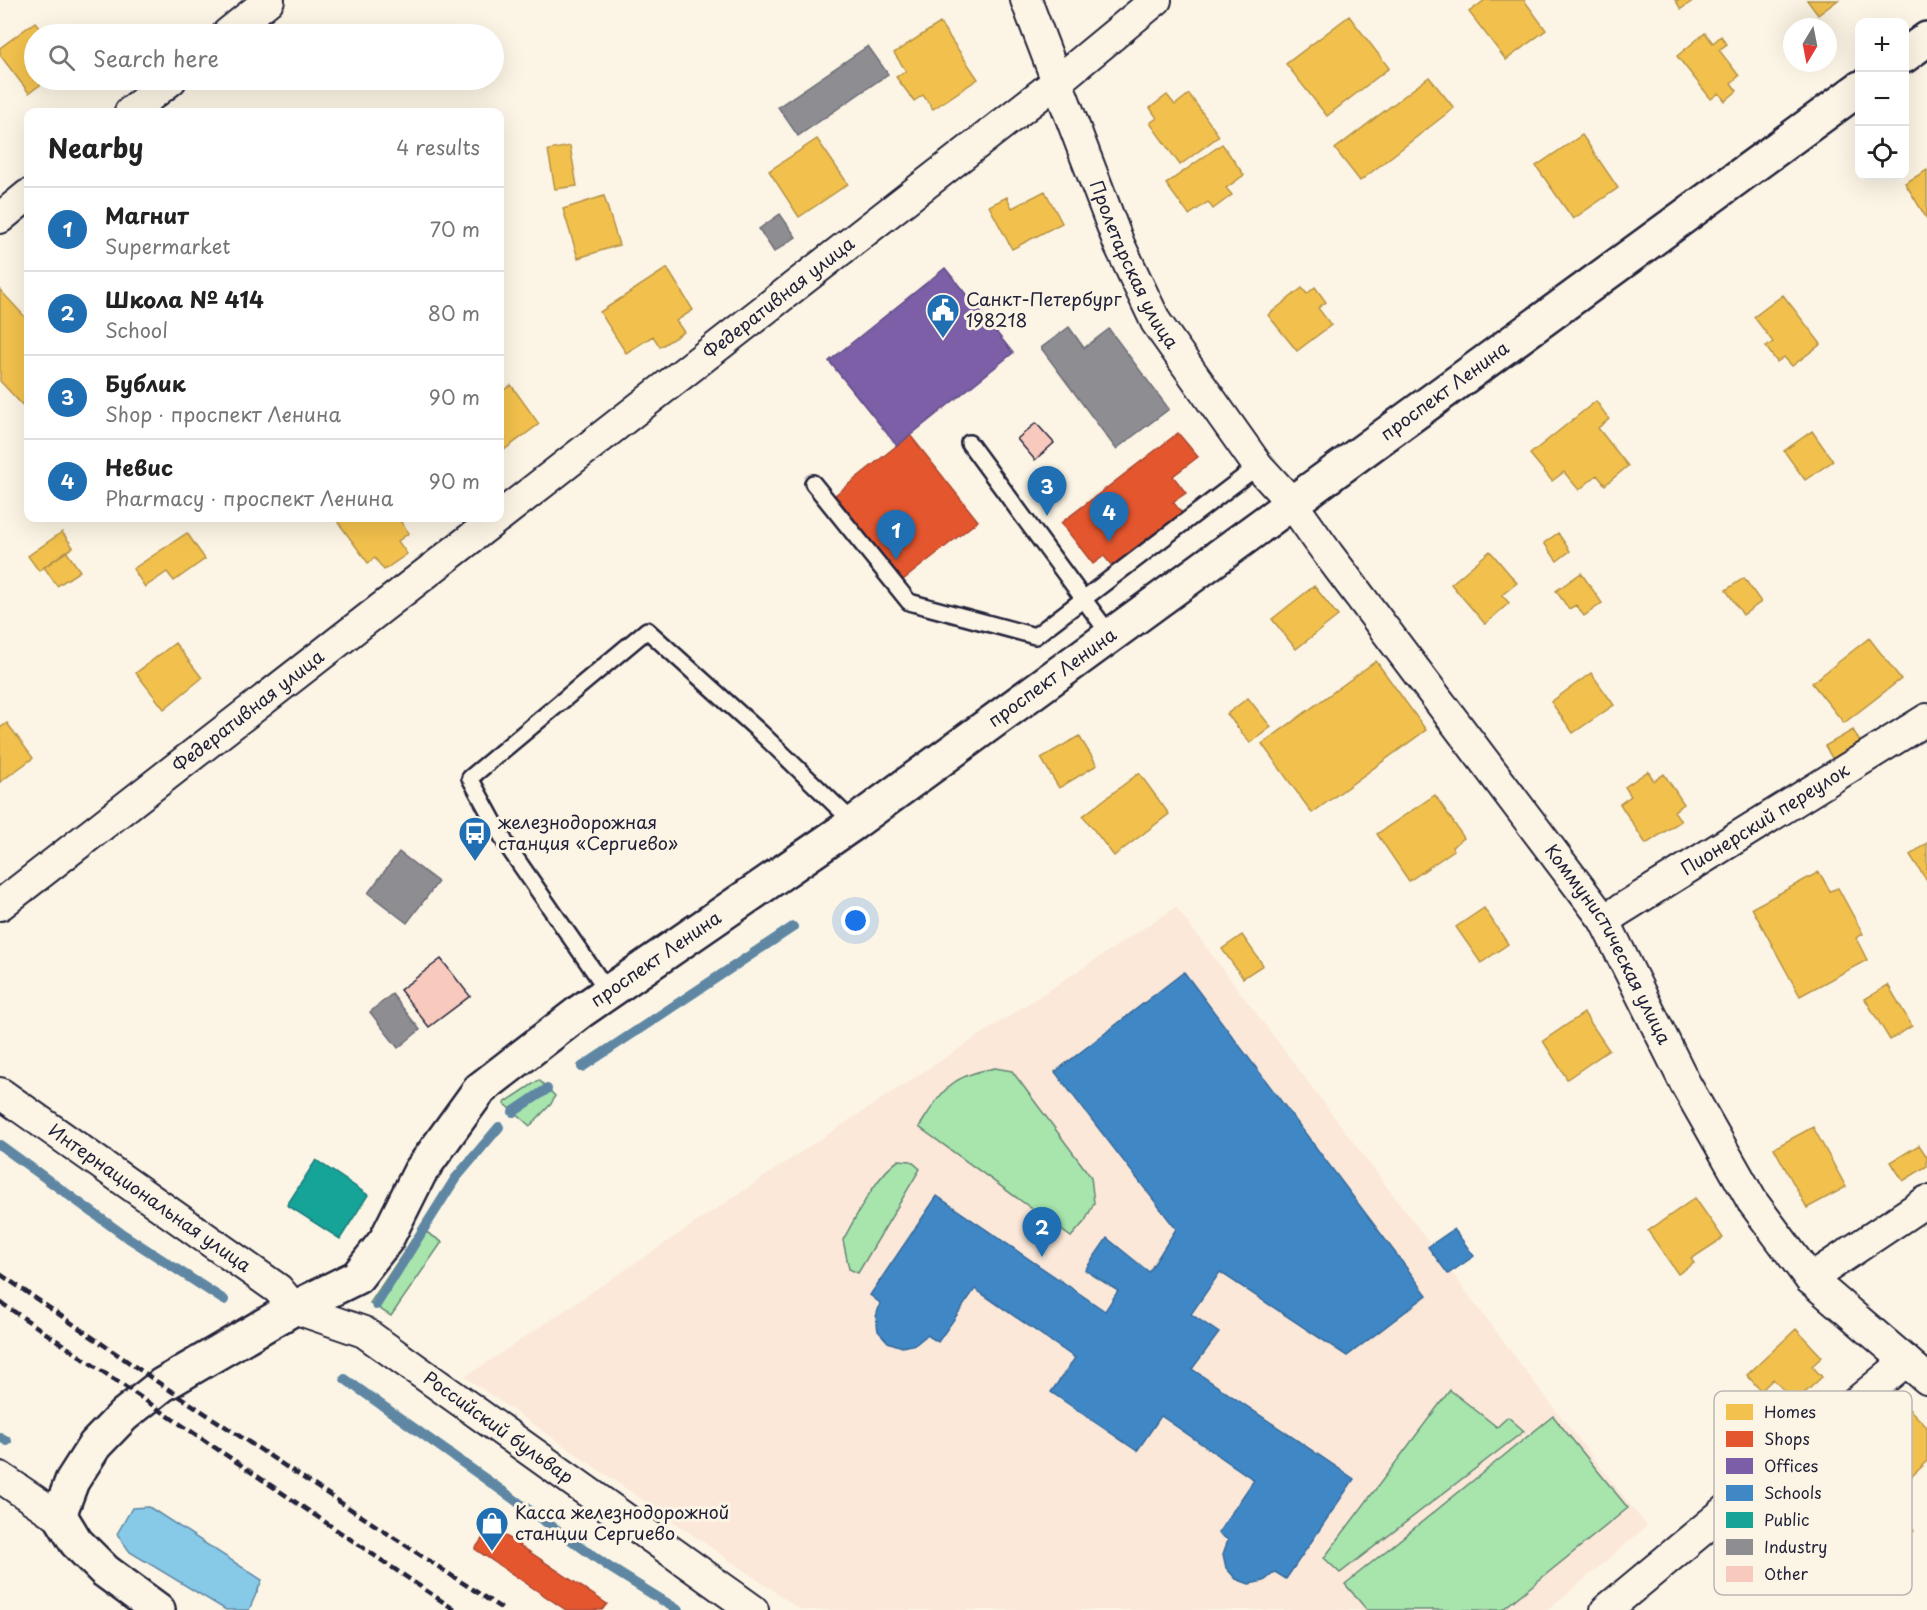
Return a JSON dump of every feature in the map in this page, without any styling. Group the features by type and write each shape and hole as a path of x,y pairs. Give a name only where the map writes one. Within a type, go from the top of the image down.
{"street":[{"path":"239,24 269,0"},
{"name":"Пролетарская улица","path":"1026,0 1059,80 1091,175 1119,244 1156,322 1258,466 1291,502"},
{"name":"Федеративная улица","path":"504,512 1059,80 1156,0"},
{"path":"1909,53 1927,39"},
{"path":"135,108 158,90"},
{"name":"проспект Ленина","path":"69,1530 61,1510 72,1481 95,1445 124,1415 162,1385 294,1308 357,1277 386,1240 420,1172 480,1089 609,993 854,823 1855,92"},
{"path":"0,218 24,198"},
{"name":"Коммунистическая улица","path":"1291,502 1604,920 1686,1085 1752,1201 1810,1279 1917,1370"},
{"name":"Федеративная улица","path":"0,905 492,522"},
{"name":"Пионерский переулок","path":"1604,920 1927,719"},
{"name":"Интернациональная улица","path":"0,1093 278,1289 294,1308"},
{"path":"1810,1279 1927,1201"},
{"name":"Российский бульвар","path":"294,1308 364,1332 753,1610"},
{"path":"1890,1391 1917,1370"},
{"path":"0,1478 69,1530 105,1571 158,1610"},
{"path":"1606,1610 1714,1527"}],"lane":[{"path":"969,442 1110,635"},
{"path":"813,483 909,602 1035,636 1258,466"},
{"path":"609,993 506,844 470,778 647,630 761,733 854,823"}],"shaded area":[{"path":"1176,907 1544,1395 1647,1526 1548,1610 801,1610 465,1377 822,1138"}],"green space":[{"path":"995,1068 1012,1071 1091,1177 1094,1203 1085,1221 1071,1237 919,1127 941,1094 957,1080"},
{"path":"539,1080 555,1096 551,1104 530,1126 504,1103"},
{"path":"899,1160 911,1161 920,1169 858,1273 849,1269 843,1240 882,1176"},
{"path":"420,1228 442,1242 391,1316 370,1303"},
{"path":"1450,1390 1497,1427 1508,1417 1524,1431 1340,1573 1324,1558"},
{"path":"1553,1416 1628,1508 1502,1610 1367,1610 1345,1584"}],"water":[{"path":"149,1507 262,1580 249,1610 226,1610 130,1552 117,1534 132,1508"}],"building: Homes":[{"path":"1485,0 1524,0 1546,30 1506,60 1469,12"},
{"path":"1675,0 1694,0 1681,9"},
{"path":"1807,0 1838,0 1818,15"},
{"path":"1349,16 1389,68 1327,116 1286,64"},
{"path":"940,23 978,79 933,109 923,95 914,101 896,77 906,71 894,53"},
{"path":"24,30 24,86 0,55 0,48"},
{"path":"1705,33 1713,43 1721,36 1727,44 1719,50 1739,76 1731,83 1737,91 1725,101 1719,93 1711,99 1677,56"},
{"path":"1429,77 1454,108 1360,181 1335,149"},
{"path":"1189,94 1219,136 1180,165 1150,123 1157,118 1150,108 1167,95 1175,105"},
{"path":"1582,135 1618,188 1573,219 1536,166"},
{"path":"817,139 848,184 799,217 769,171"},
{"path":"1222,144 1244,175 1226,188 1232,195 1213,209 1208,202 1189,215 1166,184"},
{"path":"570,146 577,186 555,189 548,150"},
{"path":"1927,170 1927,219 1905,183"},
{"path":"1045,191 1062,223 1012,249 989,206 1007,197 1012,208"},
{"path":"604,196 619,245 578,258 563,209"},
{"path":"667,268 693,310 676,321 684,332 660,347 653,336 626,353 600,312"},
{"path":"1315,287 1326,302 1318,308 1331,325 1297,351 1268,315 1302,288 1307,294"},
{"path":"0,290 24,316 24,407 0,381"},
{"path":"1783,295 1821,344 1792,366 1784,357 1777,362 1766,347 1773,342 1754,317"},
{"path":"511,385 539,424 504,450 504,390"},
{"path":"1596,401 1609,419 1598,428 1628,466 1605,485 1597,475 1579,490 1564,472 1552,481 1530,454"},
{"path":"1812,431 1833,461 1805,480 1784,451"},
{"path":"338,522 401,522 409,533 398,541 407,554 384,570 375,558 368,563"},
{"path":"62,532 73,547 39,571 28,556"},
{"path":"187,533 205,559 174,581 167,572 145,587 133,569"},
{"path":"1558,533 1570,551 1557,561 1544,543"},
{"path":"66,551 80,571 57,586 44,567"},
{"path":"1490,551 1517,583 1502,595 1509,603 1485,624 1451,584"},
{"path":"1581,573 1602,603 1584,616 1576,605 1569,609 1556,591"},
{"path":"1744,578 1761,602 1743,615 1726,590"},
{"path":"1314,586 1338,616 1296,649 1272,619"},
{"path":"1869,638 1901,679 1844,723 1812,683"},
{"path":"175,643 202,678 164,709 136,673"},
{"path":"1376,661 1426,730 1312,813 1262,744"},
{"path":"1591,673 1614,705 1573,733 1551,702"},
{"path":"1248,698 1271,727 1250,743 1227,714"},
{"path":"7,723 33,758 0,782 0,728"},
{"path":"1853,730 1863,747 1835,763 1825,746"},
{"path":"1079,736 1097,765 1059,788 1041,758"},
{"path":"1648,771 1654,781 1664,774 1684,804 1674,811 1681,821 1646,844 1620,804 1631,796 1625,787"},
{"path":"1139,773 1169,814 1114,856 1083,816"},
{"path":"1435,795 1464,838 1452,847 1454,850 1409,881 1377,834"},
{"path":"1927,843 1927,881 1910,855"},
{"path":"1819,872 1830,891 1838,888 1863,934 1856,938 1867,960 1800,996 1752,908"},
{"path":"1484,908 1508,944 1481,963 1456,927"},
{"path":"1242,935 1263,965 1243,978 1222,949"},
{"path":"1888,985 1912,1026 1890,1040 1865,999"},
{"path":"1584,1013 1609,1050 1567,1079 1543,1041"},
{"path":"1813,1127 1846,1187 1807,1208 1774,1148"},
{"path":"1919,1145 1927,1157 1927,1166 1903,1181 1891,1162"},
{"path":"1695,1198 1723,1238 1691,1259 1694,1263 1678,1274 1648,1231"},
{"path":"1796,1329 1822,1357 1812,1366 1822,1377 1807,1391 1784,1391 1773,1379 1761,1391 1747,1375"},
{"path":"1912,1412 1927,1427 1927,1462 1912,1476"}],"building: Shops":[{"path":"1178,433 1198,457 1173,476 1186,493 1173,502 1186,518 1116,571 1104,556 1093,564 1061,523"},
{"path":"910,435 978,521 903,580 835,495"},
{"path":"491,1526 607,1604 602,1610 566,1610 475,1549"}],"building: Offices":[{"path":"945,268 1013,353 897,446 829,361"}],"building: Schools":[{"path":"1184,972 1427,1295 1347,1356 1220,1272 1191,1314 1219,1333 1192,1369 1354,1479 1286,1579 1275,1572 1264,1581 1249,1584 1236,1579 1226,1568 1223,1554 1228,1540 1218,1533 1254,1480 1161,1416 1137,1451 1051,1392 1075,1358 975,1289 938,1342 927,1335 916,1344 902,1347 888,1342 878,1331 876,1317 880,1303 870,1295 937,1196 1105,1311 1118,1291 1085,1270 1107,1238 1149,1272 1176,1229 1055,1072"},
{"path":"1454,1229 1474,1256 1448,1274 1428,1247"}],"building: Public":[{"path":"316,1160 368,1195 340,1239 287,1205"}],"building: Industry":[{"path":"868,46 888,74 798,136 778,107"},
{"path":"780,214 796,237 774,252 759,229"},
{"path":"1069,327 1084,348 1109,329 1169,409 1116,449 1041,348"},
{"path":"399,852 438,882 407,923 368,893"},
{"path":"392,994 420,1030 398,1048 370,1012"}],"building: Other":[{"path":"1036,423 1054,443 1035,460 1017,439"},
{"path":"441,959 470,996 429,1027 400,990"}],"waterway":[{"path":"582,1067 793,927"},
{"path":"513,1112 547,1089"},
{"path":"376,1305 455,1179 499,1127"},
{"path":"0,1145 121,1233 224,1300"},
{"path":"345,1379 609,1567 678,1610"},
{"path":"0,1437 7,1441"}],"railway":[{"path":"0,1274 162,1385 504,1610"},
{"path":"0,1302 455,1610"}],"place":[{"name":"Санкт-Петербург 198218","path":"943,339"},
{"name":"Бублик","path":"1047,516"},
{"name":"Невис","path":"1109,542"},
{"name":"Магнит","path":"896,560"},
{"name":"железнодорожная станция «Сергиево»","path":"475,862"},
{"name":"Школа № 414","path":"1042,1257"},
{"name":"Касса железнодорожной станции Сергиево","path":"492,1552"}]}
